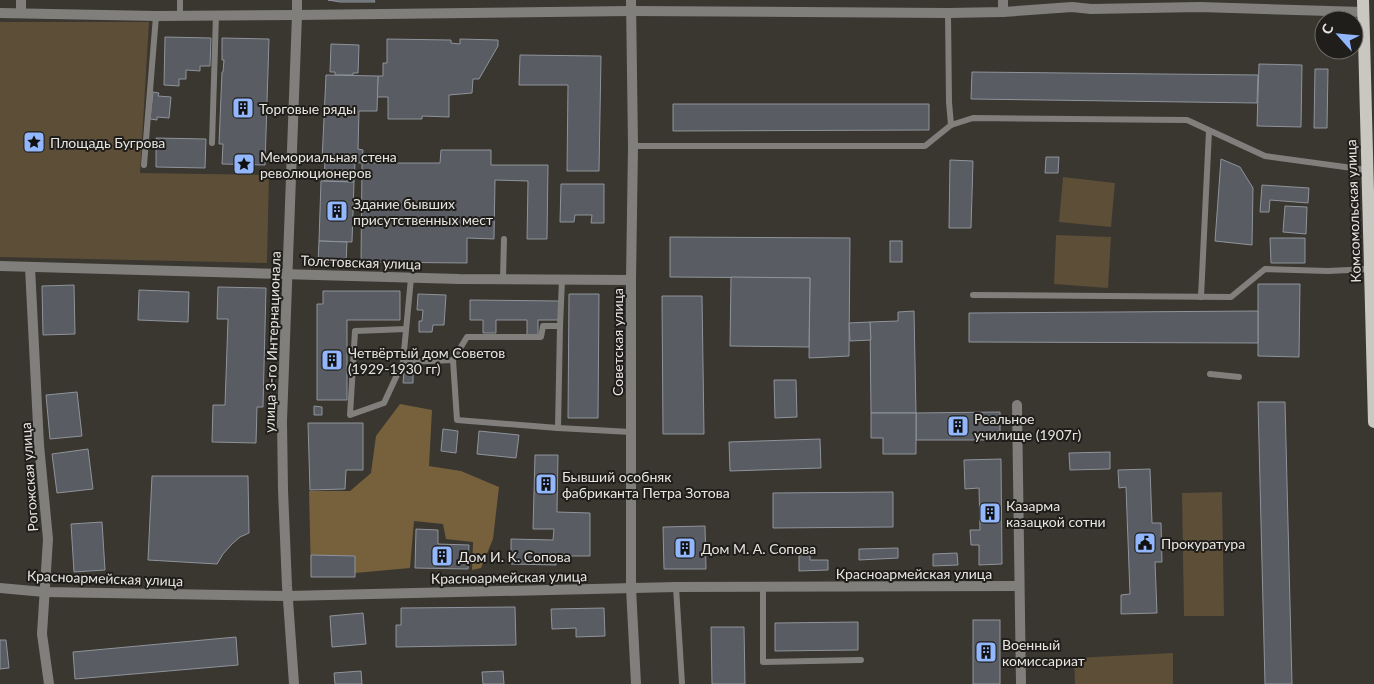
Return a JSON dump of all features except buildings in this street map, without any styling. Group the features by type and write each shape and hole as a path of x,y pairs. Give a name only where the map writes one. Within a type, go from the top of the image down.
{"main road":[{"name":"Комсомольская улица","path":"1363,6 1374,422"}],"street":[{"path":"21,0 21,13"},
{"name":"улица 3-го Интернационала","path":"294,684 287,596 282,421 297,0"},
{"path":"1003,0 1003,12"},
{"path":"0,13 156,16 297,15 631,5 948,13 1003,12 1072,4 1363,6"},
{"name":"Советская улица","path":"631,5 633,146 631,588 636,684"},
{"name":"Толстовская улица","path":"0,266 411,278 631,280"},
{"name":"Рогожская улица","path":"30,267 39,445 48,539 42,634 49,684"},
{"path":"1017,406 1021,684"},
{"name":"Красноармейская улица","path":"0,588 44,592 287,596 676,587 1019,586"}],"lane":[{"path":"180,0 180,16"},
{"path":"948,13 951,125"},
{"path":"212,143 216,15"},
{"path":"144,165 156,16"},
{"path":"633,146 926,146 951,125 973,118 1187,120 1265,156 1367,170"},
{"path":"1200,297 1209,130"},
{"path":"503,279 504,239"},
{"path":"973,294 1231,297 1265,269 1328,271 1370,269"},
{"path":"406,329 355,331 350,415 384,403 403,362 411,278"},
{"path":"558,428 562,280"},
{"path":"560,326 543,326 541,337 467,337 453,360 457,420 631,432"},
{"path":"403,362 453,360"},
{"path":"1210,374 1239,377"},
{"path":"676,587 682,684"},
{"path":"763,587 763,662 861,660"}],"shaded area":[{"path":"0,22 149,22 140,173 269,175 267,263 0,257"},
{"path":"1063,177 1115,183 1111,227 1059,222"},
{"path":"1056,235 1111,237 1108,288 1054,284"},
{"path":"400,404 432,410 429,466 461,471 499,487 493,539 481,568 472,570 473,542 446,539 443,524 414,521 410,568 311,577 309,491 350,491 371,473 376,436"},
{"path":"1222,492 1224,616 1184,616 1182,493"},
{"path":"1173,653 1173,684 1075,684 1074,658"}],"place":[{"name":"Торговые ряды","path":"243,108"},
{"name":"Площадь Бугрова","path":"34,142"},
{"name":"Мемориальная стена революционеров","path":"244,164"},
{"name":"Здание бывших присутственных мест","path":"337,211"},
{"name":"Четвёртый дом Советов (1929-1930 гг)","path":"332,360"},
{"name":"Реальное училище (1907г)","path":"958,426"},
{"name":"Бывший особняк фабриканта Петра Зотова","path":"546,484"},
{"name":"Казарма казацкой сотни","path":"990,513"},
{"name":"Прокуратура","path":"1145,543"},
{"name":"Дом М. А. Сопова","path":"685,548"},
{"name":"Дом И. К. Сопова","path":"442,556"},
{"name":"Военный комиссариат","path":"986,652"}]}
